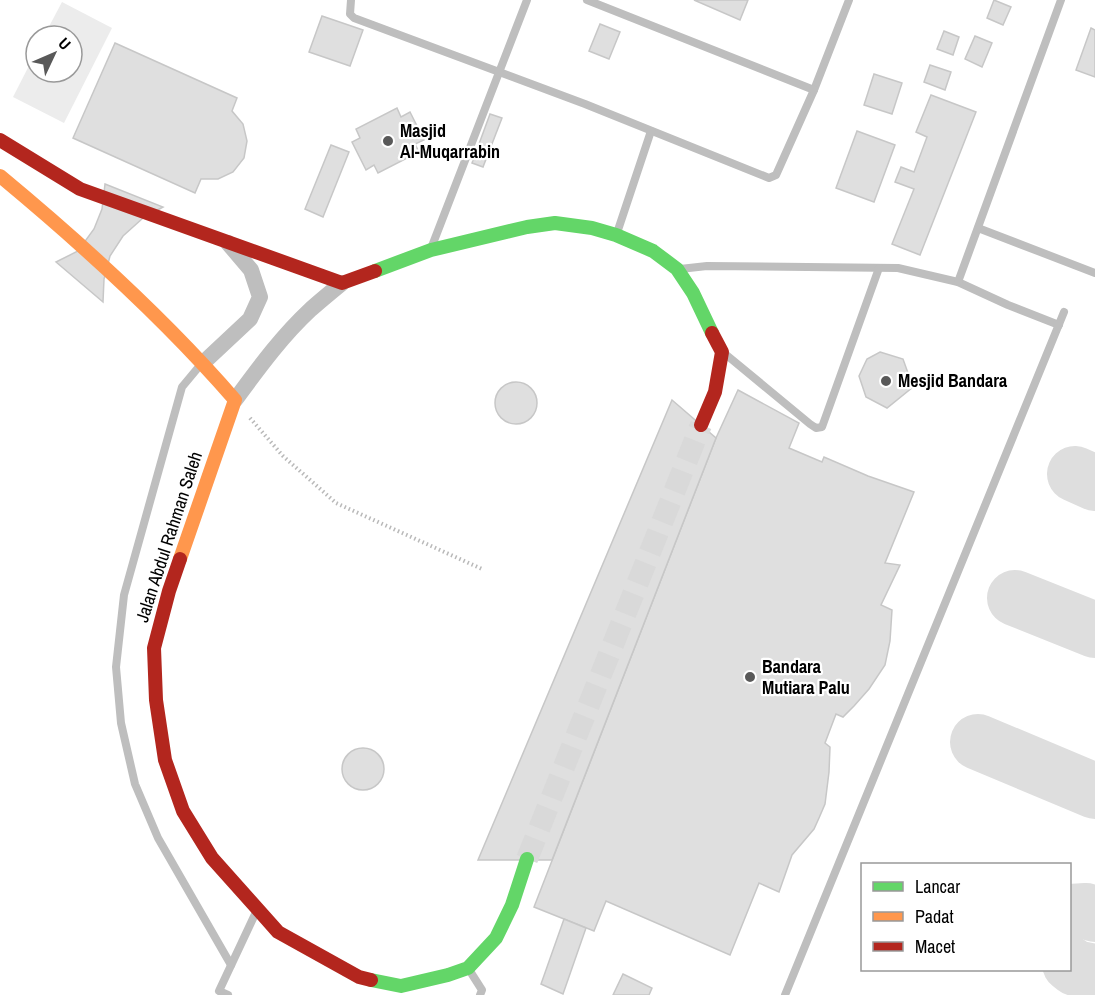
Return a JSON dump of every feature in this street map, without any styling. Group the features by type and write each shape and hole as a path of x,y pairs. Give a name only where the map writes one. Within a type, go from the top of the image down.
{"street":[{"path":"0,140 80,189 342,283"},
{"path":"0,176 63,228 203,363 235,400"},
{"name":"Jalan Abdul Rahman Saleh","path":"527,859 512,905 495,938 468,968 406,988 358,977 278,932 212,858 183,811 165,760 156,700 154,648 169,591 235,400 270,353 309,310 342,283 430,250 473,238 555,224 592,228 616,235 653,251 677,269 693,293 722,352"},
{"path":"203,363 250,319 260,297 251,270 227,242"},
{"path":"701,425 715,392 722,352"}],"lane":[{"path":"351,0 350,14 354,18 769,178 776,175 814,90 849,0"},
{"path":"430,250 527,0"},
{"path":"587,0 814,90"},
{"path":"958,282 1061,0"},
{"path":"616,235 651,131"},
{"path":"978,228 1095,273"},
{"path":"677,269 706,266 898,268 958,282 1059,325"},
{"path":"722,352 810,424 816,428 822,427 879,268"},
{"path":"785,995 1064,312"},
{"path":"203,363 182,387 124,595 116,667 121,723 135,784 158,838 231,965"},
{"path":"228,995 219,991 257,909"},
{"path":"468,968 482,990 480,995"}],"path":[{"path":"235,400 283,456 336,503 482,569"}],"shaded area":[{"path":"62,2 112,28 84,83 84,24 50,24"},
{"path":"24,75 24,84 84,84 64,123 13,97"}],"building":[{"path":"694,0 748,0 740,20"},
{"path":"994,0 1011,7 1003,25 987,18"},
{"path":"322,16 363,30 350,66 309,52"},
{"path":"600,24 620,32 609,59 589,51"},
{"path":"1091,28 1095,30 1095,77 1076,70"},
{"path":"944,31 959,37 953,55 937,49"},
{"path":"975,36 992,43 982,67 965,59"},
{"path":"115,43 237,98 232,111 243,124 247,141 244,158 233,172 218,179 201,179 195,193 73,138"},
{"path":"930,65 951,72 945,90 924,82"},
{"path":"874,74 902,83 892,114 864,105"},
{"path":"931,95 976,112 920,255 892,244 914,189 895,182 901,167 914,172 927,137 916,132"},
{"name":"Masjid Al-Muqarrabin","path":"397,108 401,117 410,112 424,140 415,144 419,152 378,173 374,165 366,170 352,142 360,138 356,129"},
{"path":"490,114 502,118 483,167 472,163"},
{"path":"857,131 895,145 874,202 836,188"},
{"path":"331,145 349,152 323,217 305,209"},
{"path":"105,184 163,207 143,218 123,236 110,256 104,279 103,302 56,262 78,251 94,229 102,209"},
{"name":"Mesjid Bandara","path":"880,352 903,359 913,387 887,408 866,397 859,376 867,359"},
{"path":"516,382 524,383 531,388 536,395 536,411 531,418 524,423 516,424 508,423 501,418 496,411 495,403 496,395 501,388 508,383"},
{"name":"Bandara Mutiara Palu","path":"738,390 799,423 789,448 822,462 824,457 914,492 885,563 900,565 881,605 892,610 890,641 885,665 869,689 843,717 836,714 825,743 830,747 829,772 825,804 819,818 814,829 792,855 779,892 759,883 730,955 606,901 594,931 534,907 716,438"},
{"path":"672,400 716,438 552,860 478,860"},
{"path":"363,748 371,749 378,754 383,761 383,777 378,784 371,789 363,790 355,789 348,784 343,777 342,769 343,761 348,754 355,749"},
{"path":"564,919 586,928 563,994 541,984"},
{"path":"623,974 652,988 649,995 613,995"}],"taxiway":[{"path":"1075,474 1095,483"},
{"path":"1015,598 1095,630"},
{"path":"978,742 1095,791"},
{"path":"1071,912 1086,911 1095,914"},
{"path":"1071,965 1075,968 1095,972"}],"tunnel":[{"path":"527,859 701,425"}],"traffic: fast":[{"path":"375,271 431,250 527,227 555,223 592,228 616,235 653,251 677,269 693,293 712,333"},
{"path":"371,980 401,986 468,968 496,938 512,905 527,859"}],"traffic: slow":[{"path":"0,176 152,311 235,400 180,559"}],"traffic: jam":[{"path":"0,140 80,189 342,283 375,271"},
{"path":"701,425 715,392 722,352 712,333"},
{"path":"180,559 154,648 156,700 165,760 183,811 212,858 278,932 359,977 371,980"}],"place":[{"name":"Masjid Al-Muqarrabin","path":"388,141"},
{"name":"Mesjid Bandara","path":"886,381"},
{"name":"Bandara Mutiara Palu","path":"750,677"}]}
